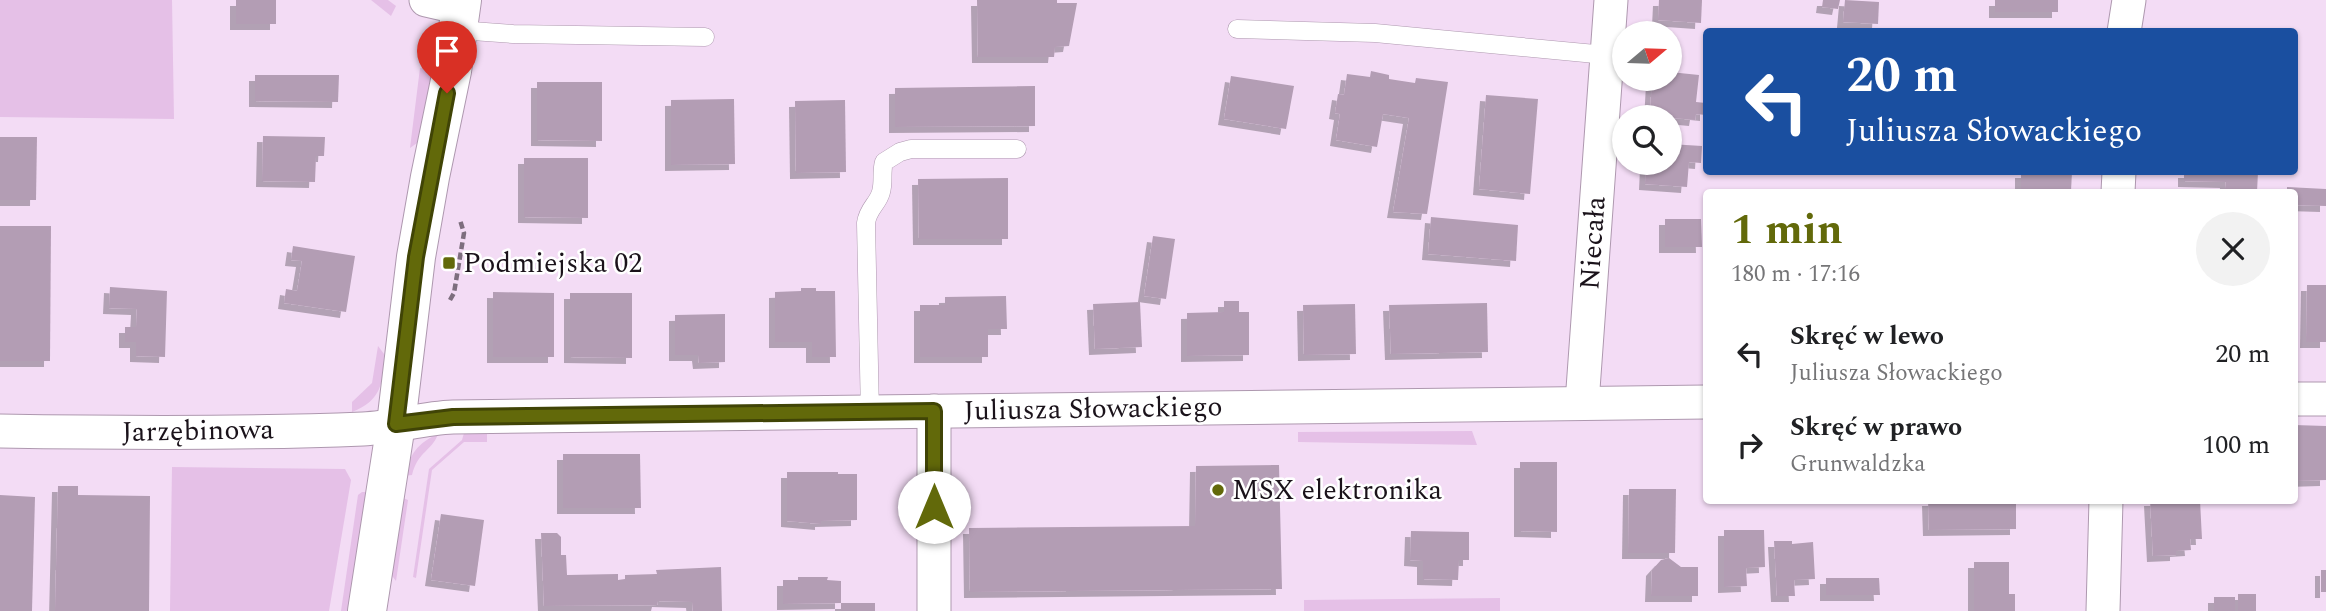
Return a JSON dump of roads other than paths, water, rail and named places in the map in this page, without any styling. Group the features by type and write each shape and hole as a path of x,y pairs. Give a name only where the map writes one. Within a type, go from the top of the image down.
{"street":[{"name":"Niecała","path":"1582,403 1611,0"},
{"path":"2125,28 2129,0"},
{"path":"367,611 396,424 416,257 452,9"},
{"path":"2298,399 2326,399"},
{"name":"Juliusza Słowackiego","path":"396,424 453,417 1703,402"},
{"path":"934,411 934,611"},
{"name":"Jarzębinowa","path":"0,430 117,433 364,429 396,424"},
{"path":"2103,611 2106,504"}],"lane":[{"path":"452,9 513,34 705,37"},
{"path":"1237,29 1375,33 1606,55"},
{"path":"870,414 866,223 867,213 880,196 884,162 911,149 1017,149"}],"place":[{"name":"Podmiejska 02","path":"449,263"},
{"name":"MSX elektronika","path":"1218,490"}]}
